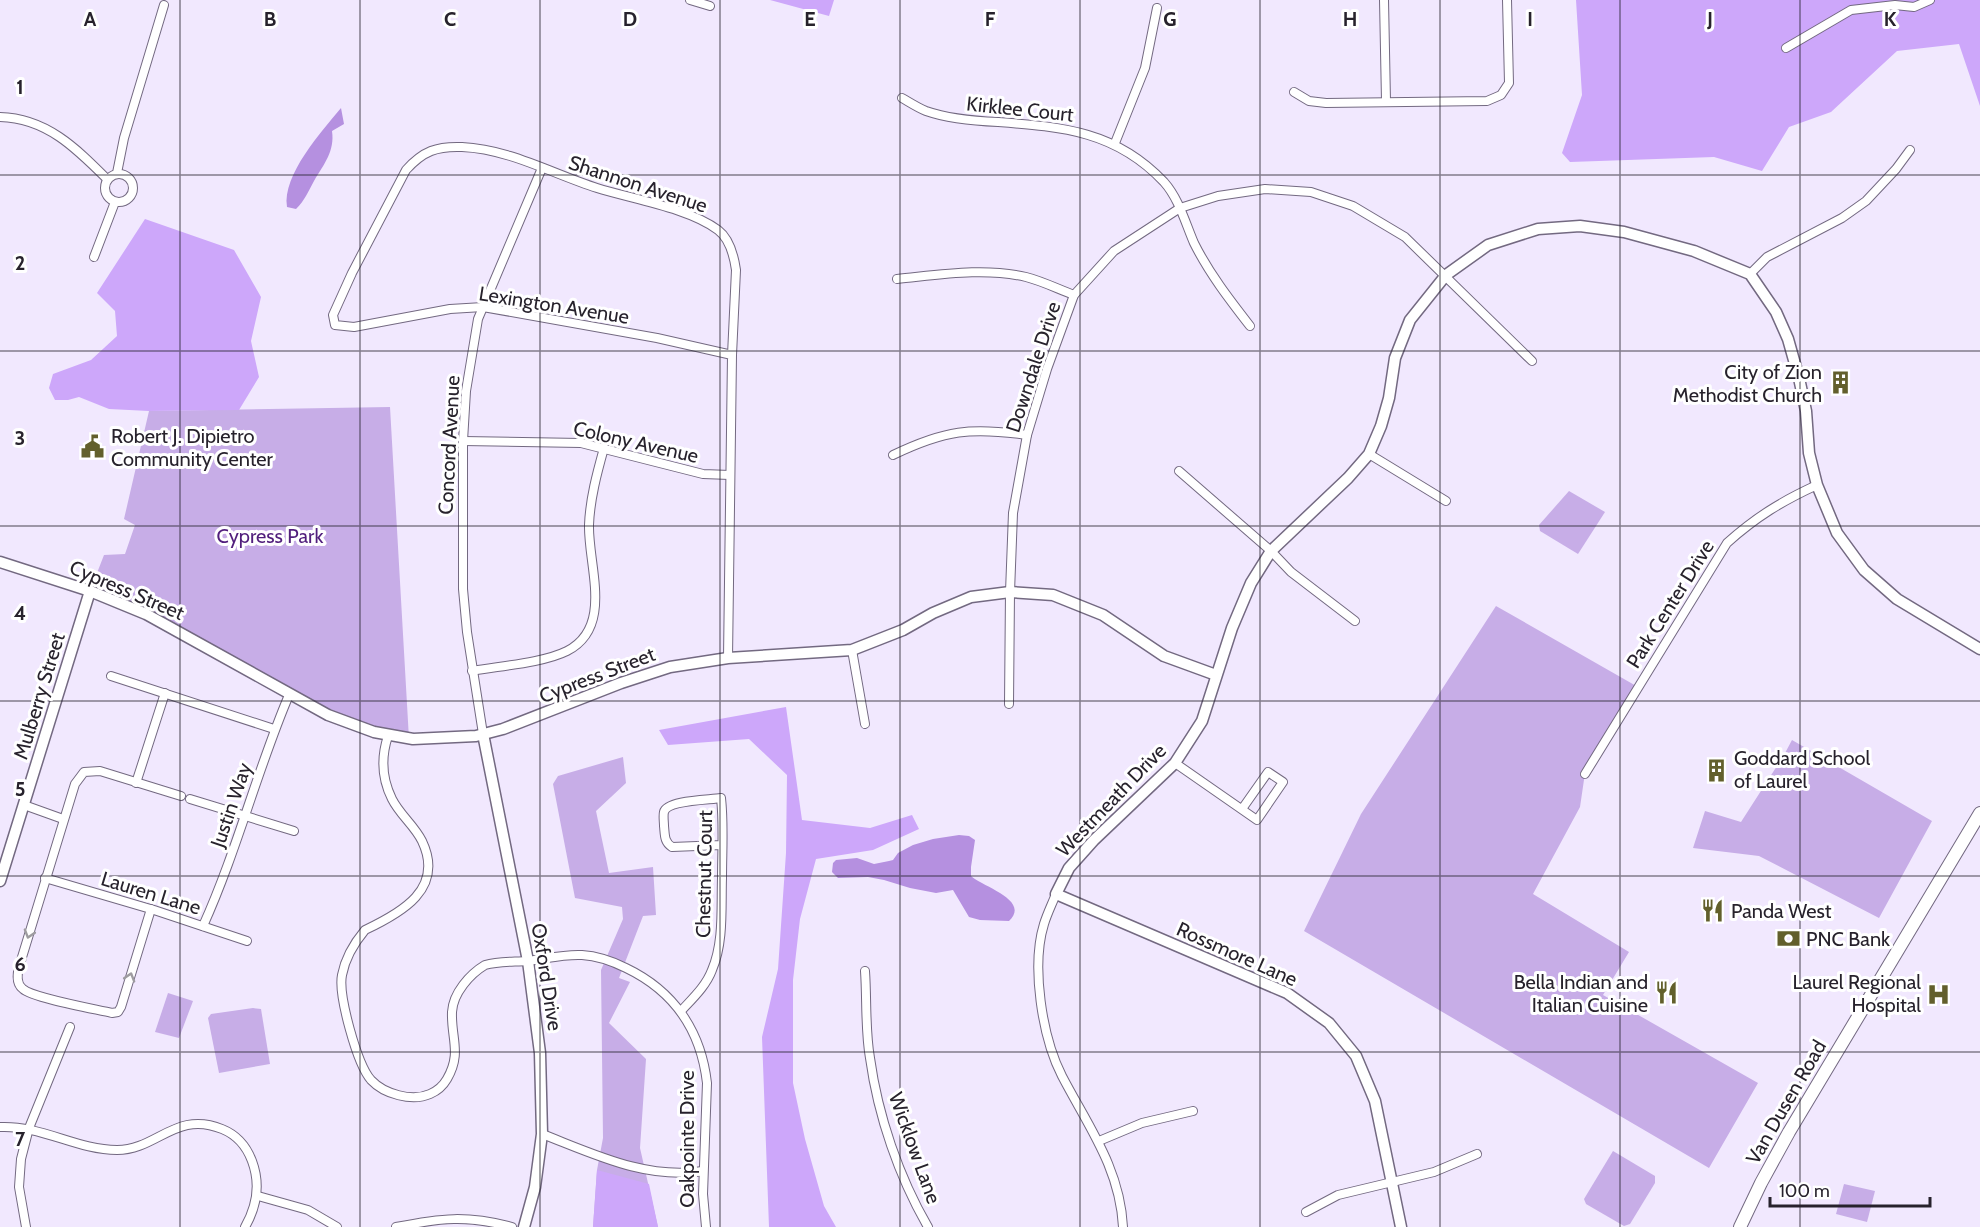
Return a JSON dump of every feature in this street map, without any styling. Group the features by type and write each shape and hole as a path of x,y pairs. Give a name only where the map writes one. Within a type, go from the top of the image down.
{"main road":[{"name":"Van Dusen Road","path":"1740,1227 1789,1132 1980,813"}],"street":[{"path":"690,0 710,6"},
{"path":"1384,0 1386,101"},
{"path":"1294,92 1309,101 1326,103 1486,101 1501,95 1509,83 1507,0"},
{"path":"1786,48 1851,10 1895,5 1914,8 1930,0"},
{"path":"117,173 124,138 164,5"},
{"path":"1115,143 1145,68 1157,9"},
{"name":"Kirklee Court","path":"902,98 926,111 964,120 1048,126 1080,132 1115,143 1165,183 1180,208 1195,244 1218,286 1250,326"},
{"path":"0,117 24,119 54,133 77,149 108,179"},
{"name":"Shannon Avenue","path":"335,325 333,315 351,273 406,171 418,157 438,149 464,147 501,154 598,189 695,217 720,231 728,242 736,270 732,355 728,658"},
{"path":"1910,150 1896,169 1866,201 1842,218 1767,257 1750,274 1776,312 1788,339 1806,411 1808,449 1817,485 1837,533 1864,570 1897,599 1980,649"},
{"name":"Concord Avenue","path":"483,734 472,671 463,589 463,441 470,363 478,319 542,168"},
{"path":"117,173 123,174 132,181 133,192 126,200 115,202 110,199 104,189 108,179 117,173"},
{"name":"Downdale Drive","path":"1009,705 1013,513 1027,435 1047,369 1074,295 1114,251 1180,208 1218,196 1265,189 1311,192 1353,206 1405,237 1532,361"},
{"path":"94,257 115,202"},
{"name":"Westmeath Drive","path":"1123,1227 1122,1204 1112,1171 1099,1141 1061,1074 1050,1045 1042,1014 1038,957 1043,924 1069,868 1094,840 1175,763 1202,721 1232,628 1251,584 1271,551 1348,478 1369,454 1382,426 1395,358 1410,320 1446,275 1488,245 1538,229 1580,226 1623,232 1694,251 1750,274"},
{"path":"897,279 960,273 993,273 1025,277 1074,295"},
{"name":"Lexington Avenue","path":"335,325 354,327 450,309 483,307 657,338 732,355"},
{"path":"893,454 921,441 959,431 987,430 1027,435"},
{"name":"Colony Avenue","path":"463,441 581,443 703,474 730,475"},
{"path":"472,671 560,654 578,644 590,628 595,615 596,601 589,524 593,494 604,448"},
{"path":"1369,454 1446,501"},
{"path":"1179,471 1271,551 1291,572 1355,621"},
{"name":"Park Center Drive","path":"1585,774 1727,543 1756,518 1781,501 1817,485"},
{"name":"Cypress Street","path":"0,562 90,591 146,614 328,715 388,736 413,739 483,734 532,719 636,677 670,667 728,658 852,650 903,630 933,613 971,597 1010,592 1053,595 1104,615 1164,656 1216,675"},
{"name":"Mulberry Street","path":"0,881 90,591"},
{"path":"852,650 865,724"},
{"path":"111,675 274,729"},
{"path":"136,783 165,693"},
{"name":"Justin Way","path":"203,926 216,898 246,815 274,729 290,695"},
{"name":"Oxford Drive","path":"483,734 528,960 540,1053 542,1134 535,1187 524,1227"},
{"name":"Oakpointe Drive","path":"388,736 383,758 389,791 399,810 423,843 428,871 425,885 403,910 365,930 352,949 342,975 342,994 346,1013 364,1070 370,1079 387,1091 408,1097 424,1096 440,1088 454,1065 456,1048 452,1012 457,997 465,983 485,965 570,955 605,959 638,973 667,994 681,1011 696,1038 705,1066 703,1171 706,1227"},
{"path":"1175,763 1242,810 1257,820 1283,782 1268,772 1242,810"},
{"path":"152,909 118,1012 112,1013 32,994 20,986 17,972 45,878 77,780 84,772 100,771 294,831"},
{"name":"Chestnut Court","path":"681,1011 704,986 717,956 720,940 722,844 721,798 672,804 664,812 665,839 672,847 722,844"},
{"path":"24,805 63,819"},
{"name":"Lauren Lane","path":"45,878 152,909 247,941"},
{"name":"Rossmore Lane","path":"1056,894 1287,993 1329,1023 1356,1056 1375,1101 1401,1227"},
{"name":"Wicklow Lane","path":"865,971 869,1057 884,1120 905,1178 928,1227"},
{"path":"26,1227 19,1187 29,1128 70,1027"},
{"path":"1099,1141 1142,1122 1193,1111"},
{"path":"0,1127 29,1128 96,1148 120,1150 140,1146 180,1126 207,1124 218,1127 234,1135 245,1145 254,1168 258,1196 245,1227"},
{"path":"542,1134 613,1161 648,1171 671,1173 703,1171"},
{"path":"1306,1212 1338,1195 1434,1172 1477,1154"},
{"path":"258,1196 320,1215 337,1227"},
{"path":"396,1227 455,1218 480,1219 512,1227"}],"green space":[{"name":"Cypress Park","path":"390,407 409,739 374,732 90,591 104,555 125,554 135,525 124,519 149,411"},
{"path":"1569,491 1605,512 1578,554 1540,531 1539,525"},
{"path":"1496,606 1638,687 1585,773 1580,807 1533,894 1629,952 1603,995 1758,1083 1709,1168 1304,931 1361,814"},
{"path":"1792,740 1932,821 1879,918 1759,856 1693,848 1705,811 1741,822"},
{"path":"623,757 626,783 596,811 609,873 653,867 656,915 643,916 619,978 630,982 609,1023 646,1059 640,1148 658,1227 593,1227 597,1170 603,1138 601,970 623,919 622,907 575,898 553,784 558,776"},
{"path":"168,993 193,1001 179,1038 155,1032"},
{"path":"261,1009 270,1064 219,1073 208,1018 211,1014"},
{"path":"1613,1151 1655,1176 1655,1183 1630,1224 1624,1226 1586,1204 1584,1199"},
{"path":"1844,1184 1875,1191 1867,1222 1836,1214"}],"shaded area":[{"path":"770,0 834,0 829,16"},
{"path":"1576,0 1980,0 1980,106 1959,44 1897,51 1831,112 1789,127 1762,171 1714,157 1570,162 1562,153 1582,95"},
{"path":"341,108 344,124 332,131 332,145 325,163 299,206 296,209 287,207 287,195 297,168 314,141"},
{"path":"145,219 234,250 261,297 251,341 259,377 239,410 109,409 79,397 55,400 49,388 53,374 91,360 117,336 115,311 97,293"},
{"path":"786,707 802,820 870,828 912,815 919,829 873,850 816,859 800,919 793,980 793,1083 805,1139 824,1206 836,1227 769,1227 762,1037 778,969 786,853 787,775 749,739 668,745 659,730"},
{"path":"959,835 969,836 975,840 971,876 1010,900 1014,913 1009,921 980,920 969,917 953,890 936,893 868,877 838,878 832,872 833,863 836,860 857,858 874,864 889,861 913,845"},
{"path":"597,1170 649,1184 658,1227 593,1227"}],"place":[{"name":"City of Zion Methodist Church","path":"1840,383"},
{"name":"Robert J. Dipietro Community Center","path":"93,447"},
{"name":"Goddard School of Laurel","path":"1716,770"},
{"name":"Panda West","path":"1713,911"},
{"name":"PNC Bank","path":"1788,939"},
{"name":"Bella Indian and Italian Cuisine","path":"1666,993"},
{"name":"Laurel Regional Hospital","path":"1939,994"}]}
